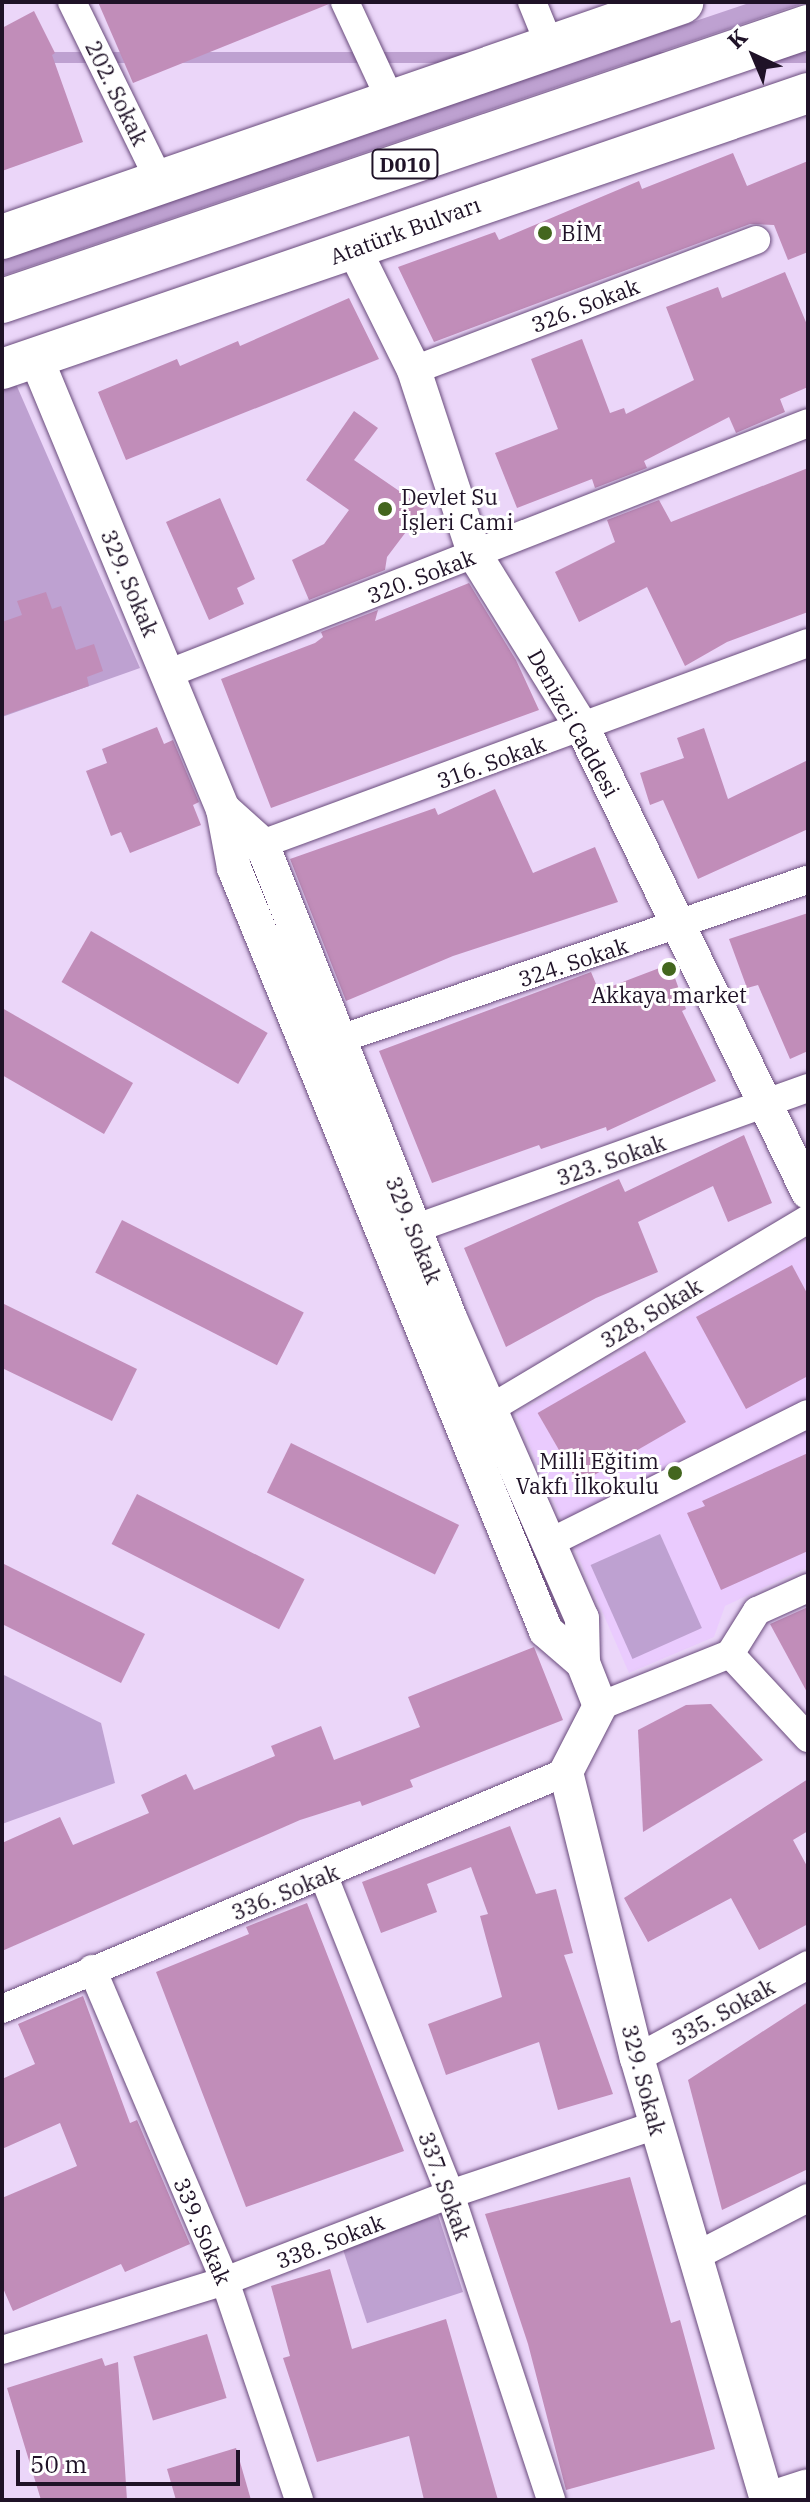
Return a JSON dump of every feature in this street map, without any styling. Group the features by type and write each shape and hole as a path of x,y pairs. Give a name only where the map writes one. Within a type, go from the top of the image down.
{"main road":[{"path":"2,237 681,2"},
{"name":"D010","path":"2,301 808,27"},
{"name":"Atatürk Bulvarı","path":"19,364 808,93"},
{"path":"781,2500 808,2491"}],"street":[{"name":"202. Sokak","path":"72,2 161,184"},
{"path":"345,2 391,101"},
{"path":"532,2 550,46"},
{"name":"326. Sokak","path":"414,370 756,240"},
{"name":"Denizci Caddesi","path":"354,249 414,370 475,555 583,729 808,1192"},
{"name":"329. Sokak","path":"19,364 167,674 223,809 234,868 546,1631 583,1663"},
{"name":"320. Sokak","path":"167,674 808,423"},
{"name":"316. Sokak","path":"262,844 583,729 808,643"},
{"name":"329. Sokak","path":"223,809 262,844 414,1229 582,1618 583,1663 600,1706"},
{"name":"324. Sokak","path":"337,1040 679,927 808,880"},
{"name":"323. Sokak","path":"414,1229 808,1088"},
{"name":"328, Sokak","path":"493,1407 808,1219"},
{"path":"549,1543 808,1414"},
{"path":"566,1772 600,1706 730,1654 757,1611 808,1588"},
{"path":"730,1654 808,1738"},
{"name":"329. Sokak","path":"566,1772 637,2058 767,2500"},
{"name":"336. Sokak","path":"2,2009 92,1969 324,1877 566,1772"},
{"name":"337. Sokak","path":"324,1877 450,2194 551,2500"},
{"name":"335. Sokak","path":"637,2058 808,1965"},
{"name":"339. Sokak","path":"92,1969 225,2281 299,2500"},
{"name":"338. Sokak","path":"2,2350 225,2281 450,2194 656,2125"},
{"path":"696,2256 808,2198"}],"shaded area":[{"path":"752,2 807,2 2,276 2,255"},
{"path":"2,52 808,52 808,63 2,63"},
{"path":"12,375 140,668 2,717 2,378"},
{"name":"Milli Eğitim Vakfı İlkokulu","path":"808,1240 808,1567 725,1606 714,1637 629,1673 516,1414"},
{"path":"660,1534 702,1628 632,1659 591,1565"},
{"path":"2,1674 101,1723 115,1783 2,1824"},
{"path":"438,2215 463,2292 367,2323 342,2246"}],"building":[{"path":"98,2 328,2 329,4 133,83"},
{"path":"34,11 55,53 52,55 83,142 2,171 2,28"},
{"path":"733,153 747,186 808,161 808,252 788,260 774,225 750,224 434,342 398,267 495,232 499,240 639,181 642,189"},
{"path":"785,272 808,327 808,387 780,399 785,412 736,433 729,417 644,461 647,468 595,488 592,479 517,508 495,453 558,429 531,359 582,339 610,413 624,408 626,414 694,380 666,307 718,287 722,298"},
{"path":"349,298 379,359 126,460 98,392 177,359 180,366 238,341 240,346"},
{"name":"Devlet Su İşleri Cami","path":"354,411 378,428 354,460 424,508 387,557 385,570 309,600 292,560 324,544 349,510 306,480"},
{"path":"808,468 808,612 727,642 685,666 647,587 579,622 555,572 615,542 607,520 659,500 671,522"},
{"path":"220,498 255,579 237,588 244,604 209,620 166,522"},
{"path":"469,583 516,660 539,710 271,808 221,679 315,643 323,637 321,632 378,610 375,621"},
{"path":"46,592 52,609 61,606 76,650 94,644 103,671 87,677 89,686 2,716 2,622 22,615 17,601"},
{"path":"157,727 164,744 173,740 199,802 193,805 201,825 130,853 121,832 111,836 86,771 107,763 102,749"},
{"path":"704,728 728,799 808,760 808,829 698,879 663,800 650,805 640,773 684,758 677,738"},
{"path":"495,789 533,873 595,847 618,902 453,956 346,1001 290,859 435,808 438,815"},
{"path":"808,913 808,1051 790,1059 758,985 747,988 729,939"},
{"path":"91,931 268,1033 238,1084 62,982"},
{"path":"670,964 686,1009 682,1011 716,1081 607,1131 606,1127 541,1149 539,1145 432,1183 379,1051 591,972 599,991"},
{"path":"2,1008 133,1083 104,1134 2,1075"},
{"path":"744,1135 772,1203 728,1222 713,1186 638,1222 658,1272 596,1298 506,1347 464,1248 619,1179 625,1192"},
{"path":"122,1220 304,1313 277,1365 95,1273"},
{"path":"792,1265 808,1295 808,1376 746,1409 696,1317"},
{"path":"2,1303 137,1369 112,1421 2,1368"},
{"path":"645,1351 686,1422 579,1484 538,1413"},
{"path":"291,1443 459,1525 435,1574 267,1492"},
{"path":"808,1453 808,1551 721,1590 687,1513 705,1506 702,1501"},
{"path":"137,1494 305,1579 279,1629 112,1544"},
{"path":"2,1563 145,1634 121,1683 2,1624"},
{"path":"808,1607 808,1694 770,1624"},
{"path":"534,1647 563,1720 410,1780 413,1787 362,1806 360,1801 300,1820 2,1951 2,1843 60,1817 73,1845 149,1813 141,1795 186,1774 194,1790 275,1756 271,1746 321,1726 334,1760 420,1727 408,1697"},
{"path":"711,1704 763,1760 643,1832 638,1730 686,1705"},
{"path":"808,1779 808,1831 793,1840 808,1868 808,1924 759,1950 731,1898 648,1942 624,1898"},
{"path":"510,1826 536,1894 556,1889 573,1953 564,1955 613,2094 558,2110 539,2042 446,2075 428,2024 502,1997 480,1916 488,1914 471,1867 427,1884 437,1912 381,1933 362,1882"},
{"path":"307,1903 404,2151 246,2207 156,1972 249,1934 246,1927"},
{"path":"83,1996 130,2123 137,2120 190,2244 125,2272 121,2264 13,2311 2,2286 2,2198 77,2166 60,2123 2,2149 2,2079 35,2064 18,2024"},
{"path":"808,2002 808,2169 722,2210 688,2080"},
{"path":"630,2177 671,2323 680,2320 715,2449 566,2490 528,2344 485,2214"},
{"path":"330,2269 352,2349 446,2319 498,2500 424,2500 409,2436 317,2462 283,2358 290,2356 271,2286"},
{"path":"207,2334 227,2398 153,2421 133,2357"},
{"path":"102,2358 105,2366 118,2362 127,2500 41,2500 7,2388"},
{"path":"236,2448 251,2500 176,2500 167,2469"}],"place":[{"name":"BİM","path":"545,233"},
{"name":"Devlet Su İşleri Cami","path":"385,509"},
{"name":"Akkaya market","path":"669,969"},
{"name":"Milli Eğitim Vakfı İlkokulu","path":"675,1473"}]}
